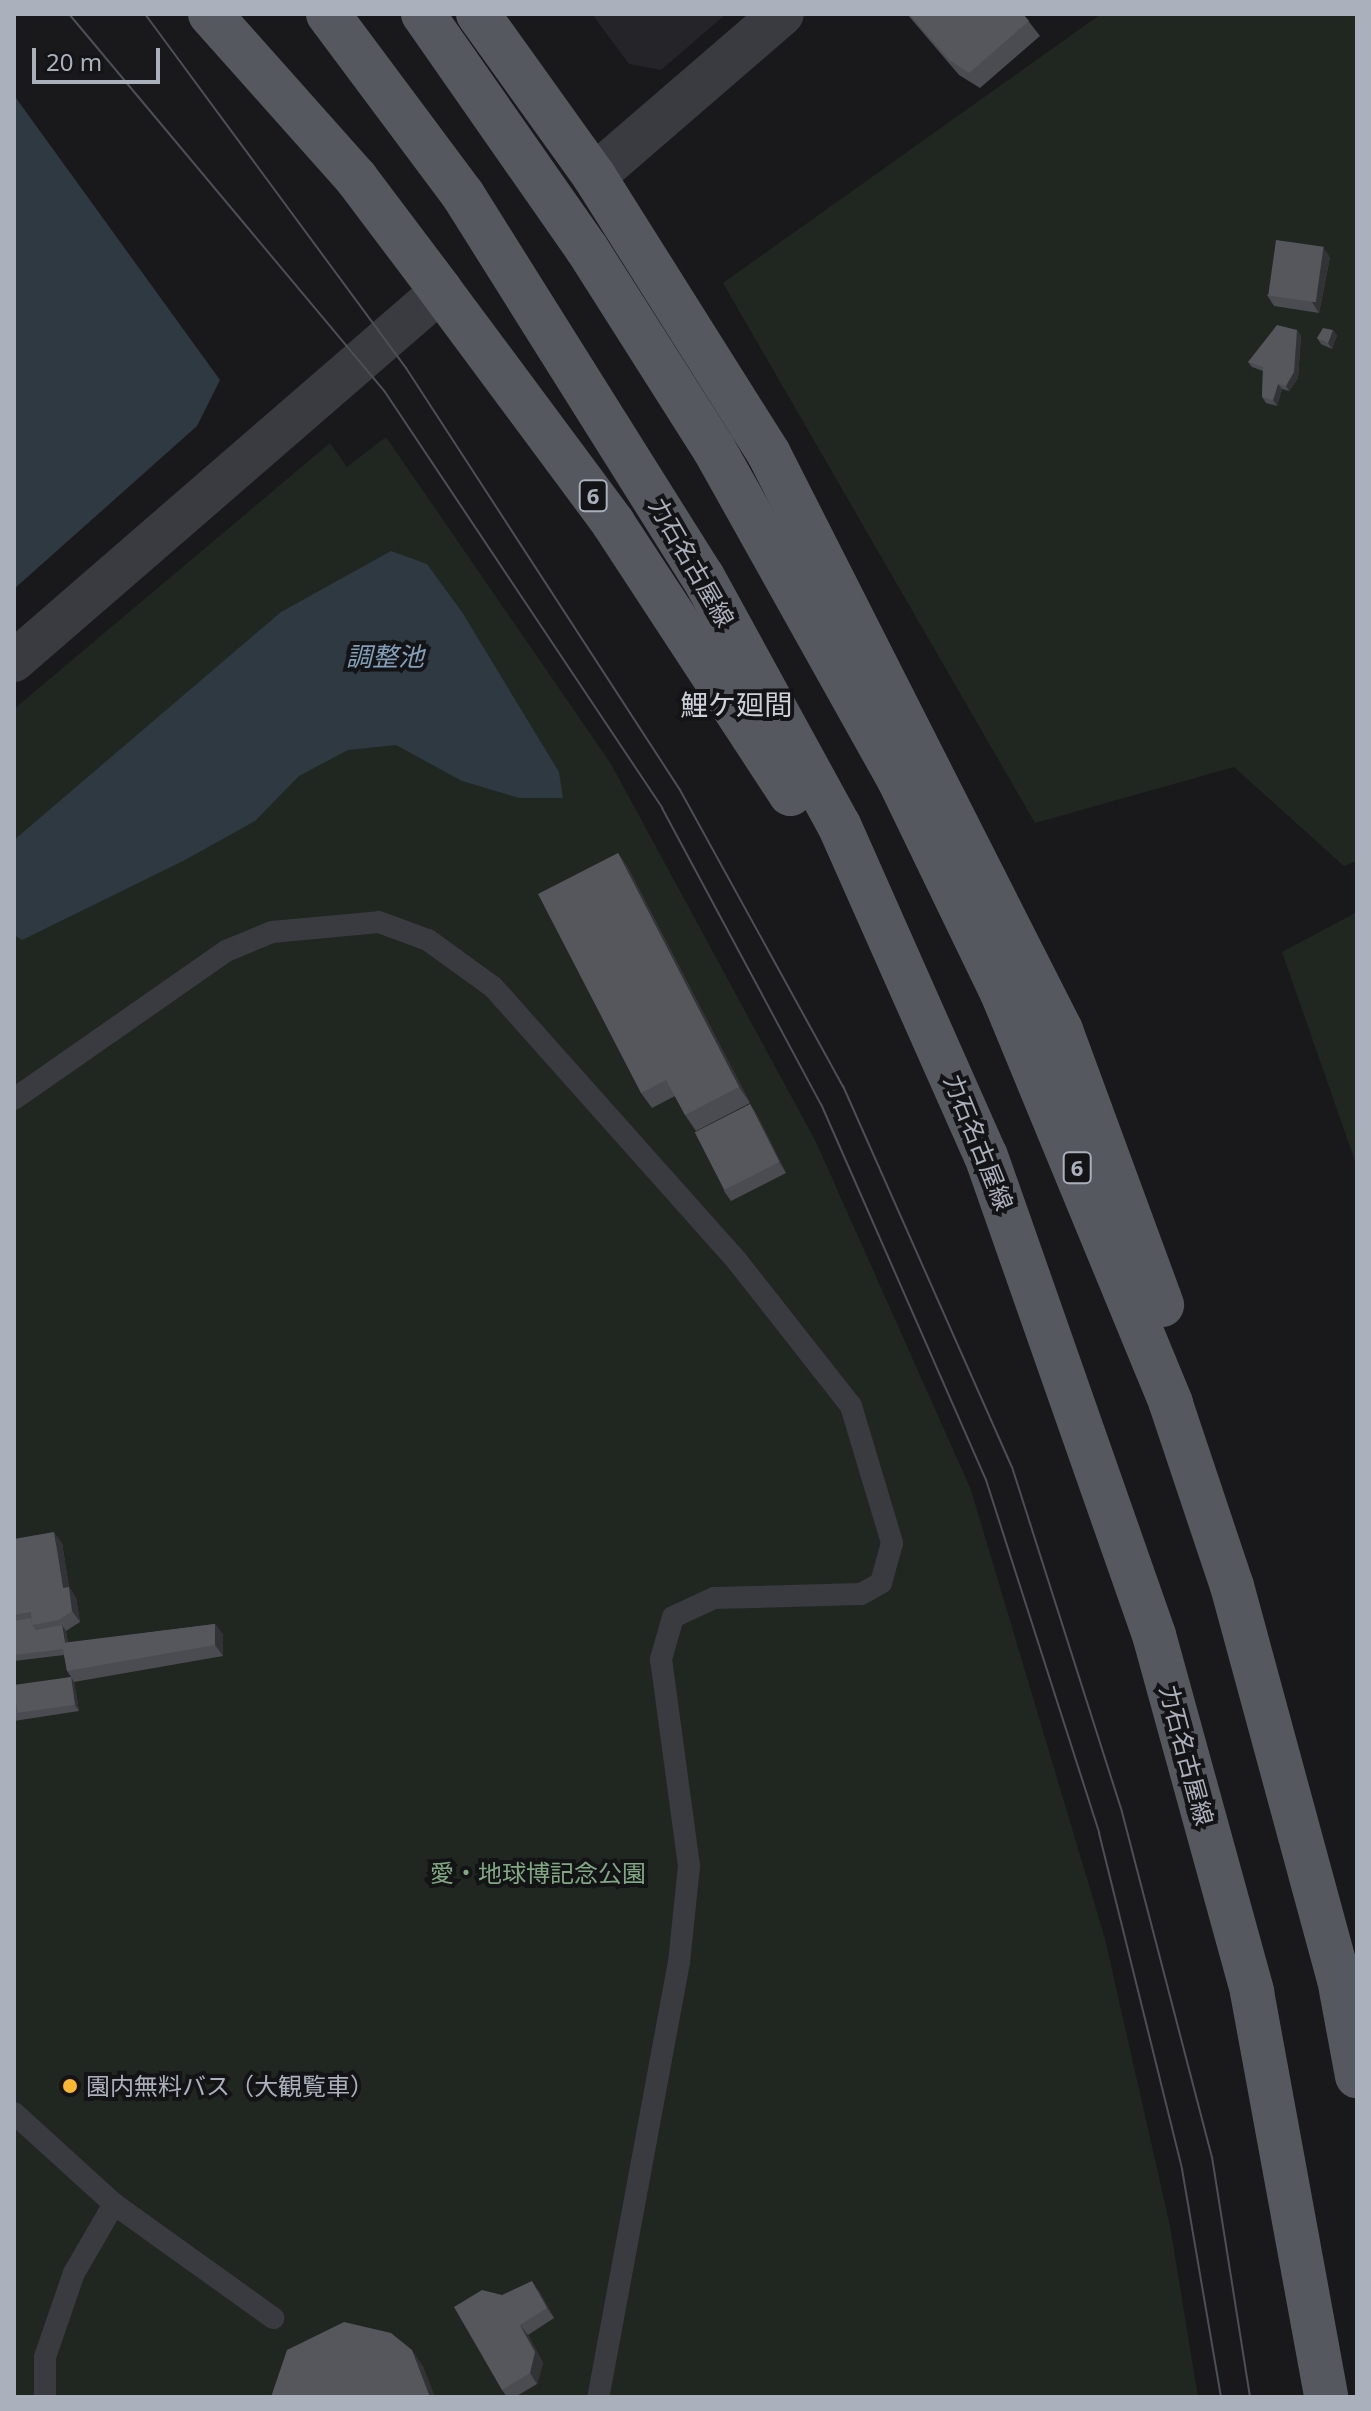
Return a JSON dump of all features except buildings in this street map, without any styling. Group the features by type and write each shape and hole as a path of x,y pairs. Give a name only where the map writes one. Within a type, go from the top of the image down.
{"main road":[{"name":"6","path":"210,14 356,178 441,291 725,689 926,1013"},
{"name":"力石名古屋線","path":"328,14 463,195 703,577 839,825 926,1013 1085,1422 1154,1635 1252,1992 1326,2397"},
{"name":"6","path":"423,14 707,437 899,780 1087,1191 1232,1586 1339,1979 1357,2076"},
{"name":"6","path":"478,14 594,176 769,454 1061,1030 1212,1455 1232,1586"}],"street":[{"path":"594,176 782,14"},
{"path":"14,661 441,291"}],"lane":[{"path":"14,1099 226,951 272,932 379,922 428,940 493,987 737,1261 851,1406 892,1543 881,1583 861,1594 714,1598 673,1617 661,1659 689,1866 679,1962 598,2397"},
{"path":"14,2113 114,2204 273,2318"},
{"path":"45,2397 45,2357 74,2273 114,2204"}],"shaded area":[{"path":"592,14 726,14 661,70 629,64"}],"green space":[{"path":"1101,14 1357,14 1357,861 1344,866 1234,767 1035,823 723,283"},
{"name":"愛・地球博記念公園","path":"386,437 611,764 816,1142 971,1490 1105,1939 1170,2226 1198,2397 14,2397 14,709 330,443 347,467"},
{"path":"1357,912 1357,1167 1282,952"}],"water":[{"path":"16,98 220,380 197,426 14,589"},
{"name":"調整池","path":"391,551 427,564 462,612 559,772 563,798 519,798 462,781 396,745 348,750 299,776 255,821 185,860 22,940 14,935 14,840 281,612"}],"tram line":[{"path":"69,14 385,392 662,808 821,1104 986,1480 1099,1833 1182,2169 1221,2397"},
{"path":"145,14 406,368 680,790 843,1086 1012,1467 1122,1812 1212,2157 1250,2397"}],"place":[{"name":"園内無料バス（大観覧車）","path":"70,2086"}],"district":[{"name":"鯉ケ廻間","path":"736,704"}]}
